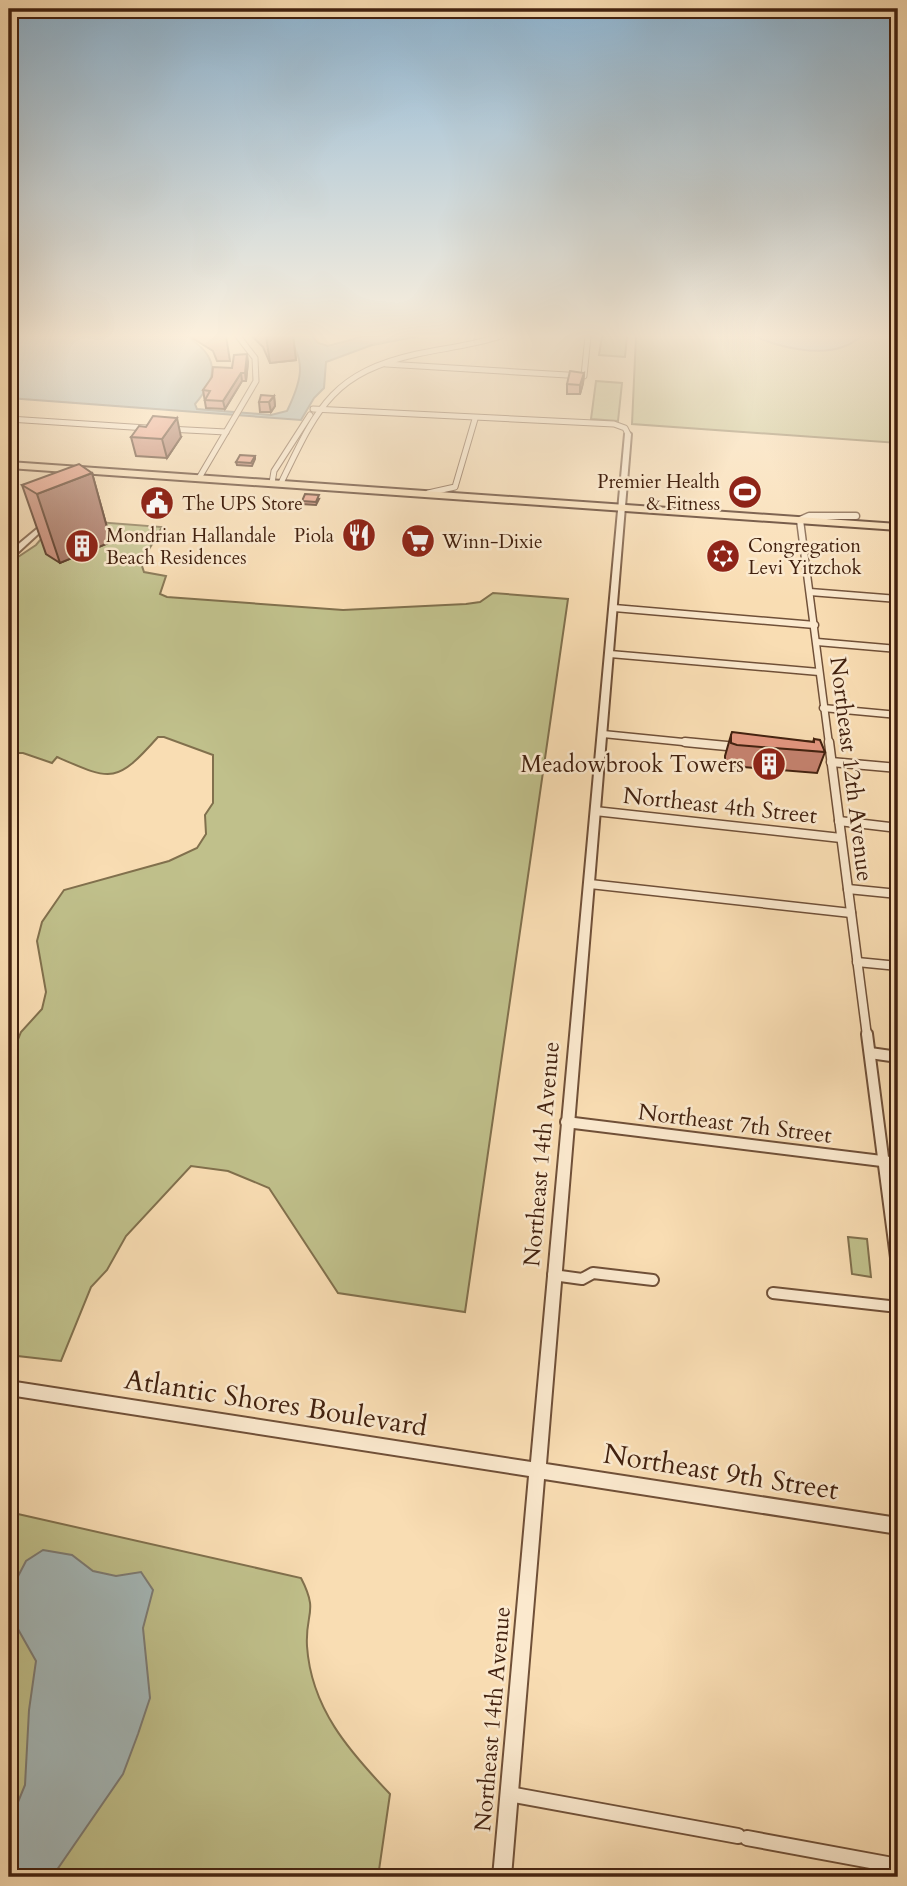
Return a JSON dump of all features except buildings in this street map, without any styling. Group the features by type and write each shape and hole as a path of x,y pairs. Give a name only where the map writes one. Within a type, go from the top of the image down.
{"main road":[{"path":"9,458 85,471"},
{"path":"9,466 201,475 623,502 898,527"},
{"path":"278,480 427,493 489,489 742,515 898,519"}],"street":[{"path":"44,424 150,430"},
{"path":"201,475 231,424"},
{"path":"278,480 308,424"},
{"path":"278,480 308,424"},
{"path":"455,491 474,424"},
{"path":"614,424 625,428 628,434"},
{"path":"194,430 225,435 159,431 194,430"},
{"name":"Northeast 14th Avenue","path":"502,1877 628,434"},
{"path":"9,556 37,534 52,516"},
{"name":"Northeast 12th Avenue","path":"799,516 898,1273"},
{"path":"810,592 898,599"},
{"path":"614,608 815,625"},
{"path":"817,642 898,649"},
{"path":"610,654 819,672"},
{"path":"823,708 898,715"},
{"path":"603,734 744,747"},
{"path":"818,755 898,768"},
{"name":"Northeast 4th Street","path":"595,811 841,838"},
{"name":"Northeast 4th Street","path":"839,821 898,828"},
{"path":"590,884 851,913"},
{"path":"848,889 898,894"},
{"path":"857,962 898,966"},
{"path":"870,1053 898,1057"},
{"name":"Northeast 7th Street","path":"566,1122 898,1163"},
{"path":"553,1275 582,1279 593,1273 653,1280"},
{"path":"773,1293 898,1307"},
{"name":"Atlantic Shores Boulevard","path":"9,1388 536,1469"},
{"name":"Northeast 9th Street","path":"536,1469 898,1526"},
{"path":"509,1794 898,1866"}],"green space":[{"path":"632,424 898,424 898,443"},
{"path":"58,519 162,527 141,563 144,572 166,576 160,594 167,597 343,610 466,604 480,602 493,593 568,599 465,1312 338,1293 269,1188 228,1171 191,1166 126,1236 107,1270 91,1287 61,1361 9,1355 9,1062 21,1032 42,1009 46,992 37,941 42,922 64,890 169,861 197,848 206,834 205,815 213,803 213,755 164,737 158,737 132,763 112,774 90,771 57,757 52,763 23,753 9,753 9,563 36,545"},
{"path":"848,1237 867,1239 871,1277 852,1274"},
{"path":"9,1512 301,1578 310,1606 307,1646 310,1668 324,1709 347,1745 390,1794 378,1877 9,1877"}],"shaded area":[{"path":"43,1550 72,1555 93,1571 116,1576 141,1572 153,1590 143,1628 150,1698 123,1774 52,1877 9,1877 9,1824 25,1785 29,1710 36,1661 10,1615 14,1584 26,1561"}],"place":[{"name":"Premier Health & Fitness","path":"745,492"},
{"name":"The UPS Store","path":"157,503"},
{"name":"Piola","path":"359,535"},
{"name":"Winn-Dixie","path":"418,541"},
{"name":"Mondrian Hallandale Beach Residences","path":"82,546"},
{"name":"Congregation Levi Yitzchok","path":"723,556"},
{"name":"Meadowbrook Towers","path":"769,764"}]}
